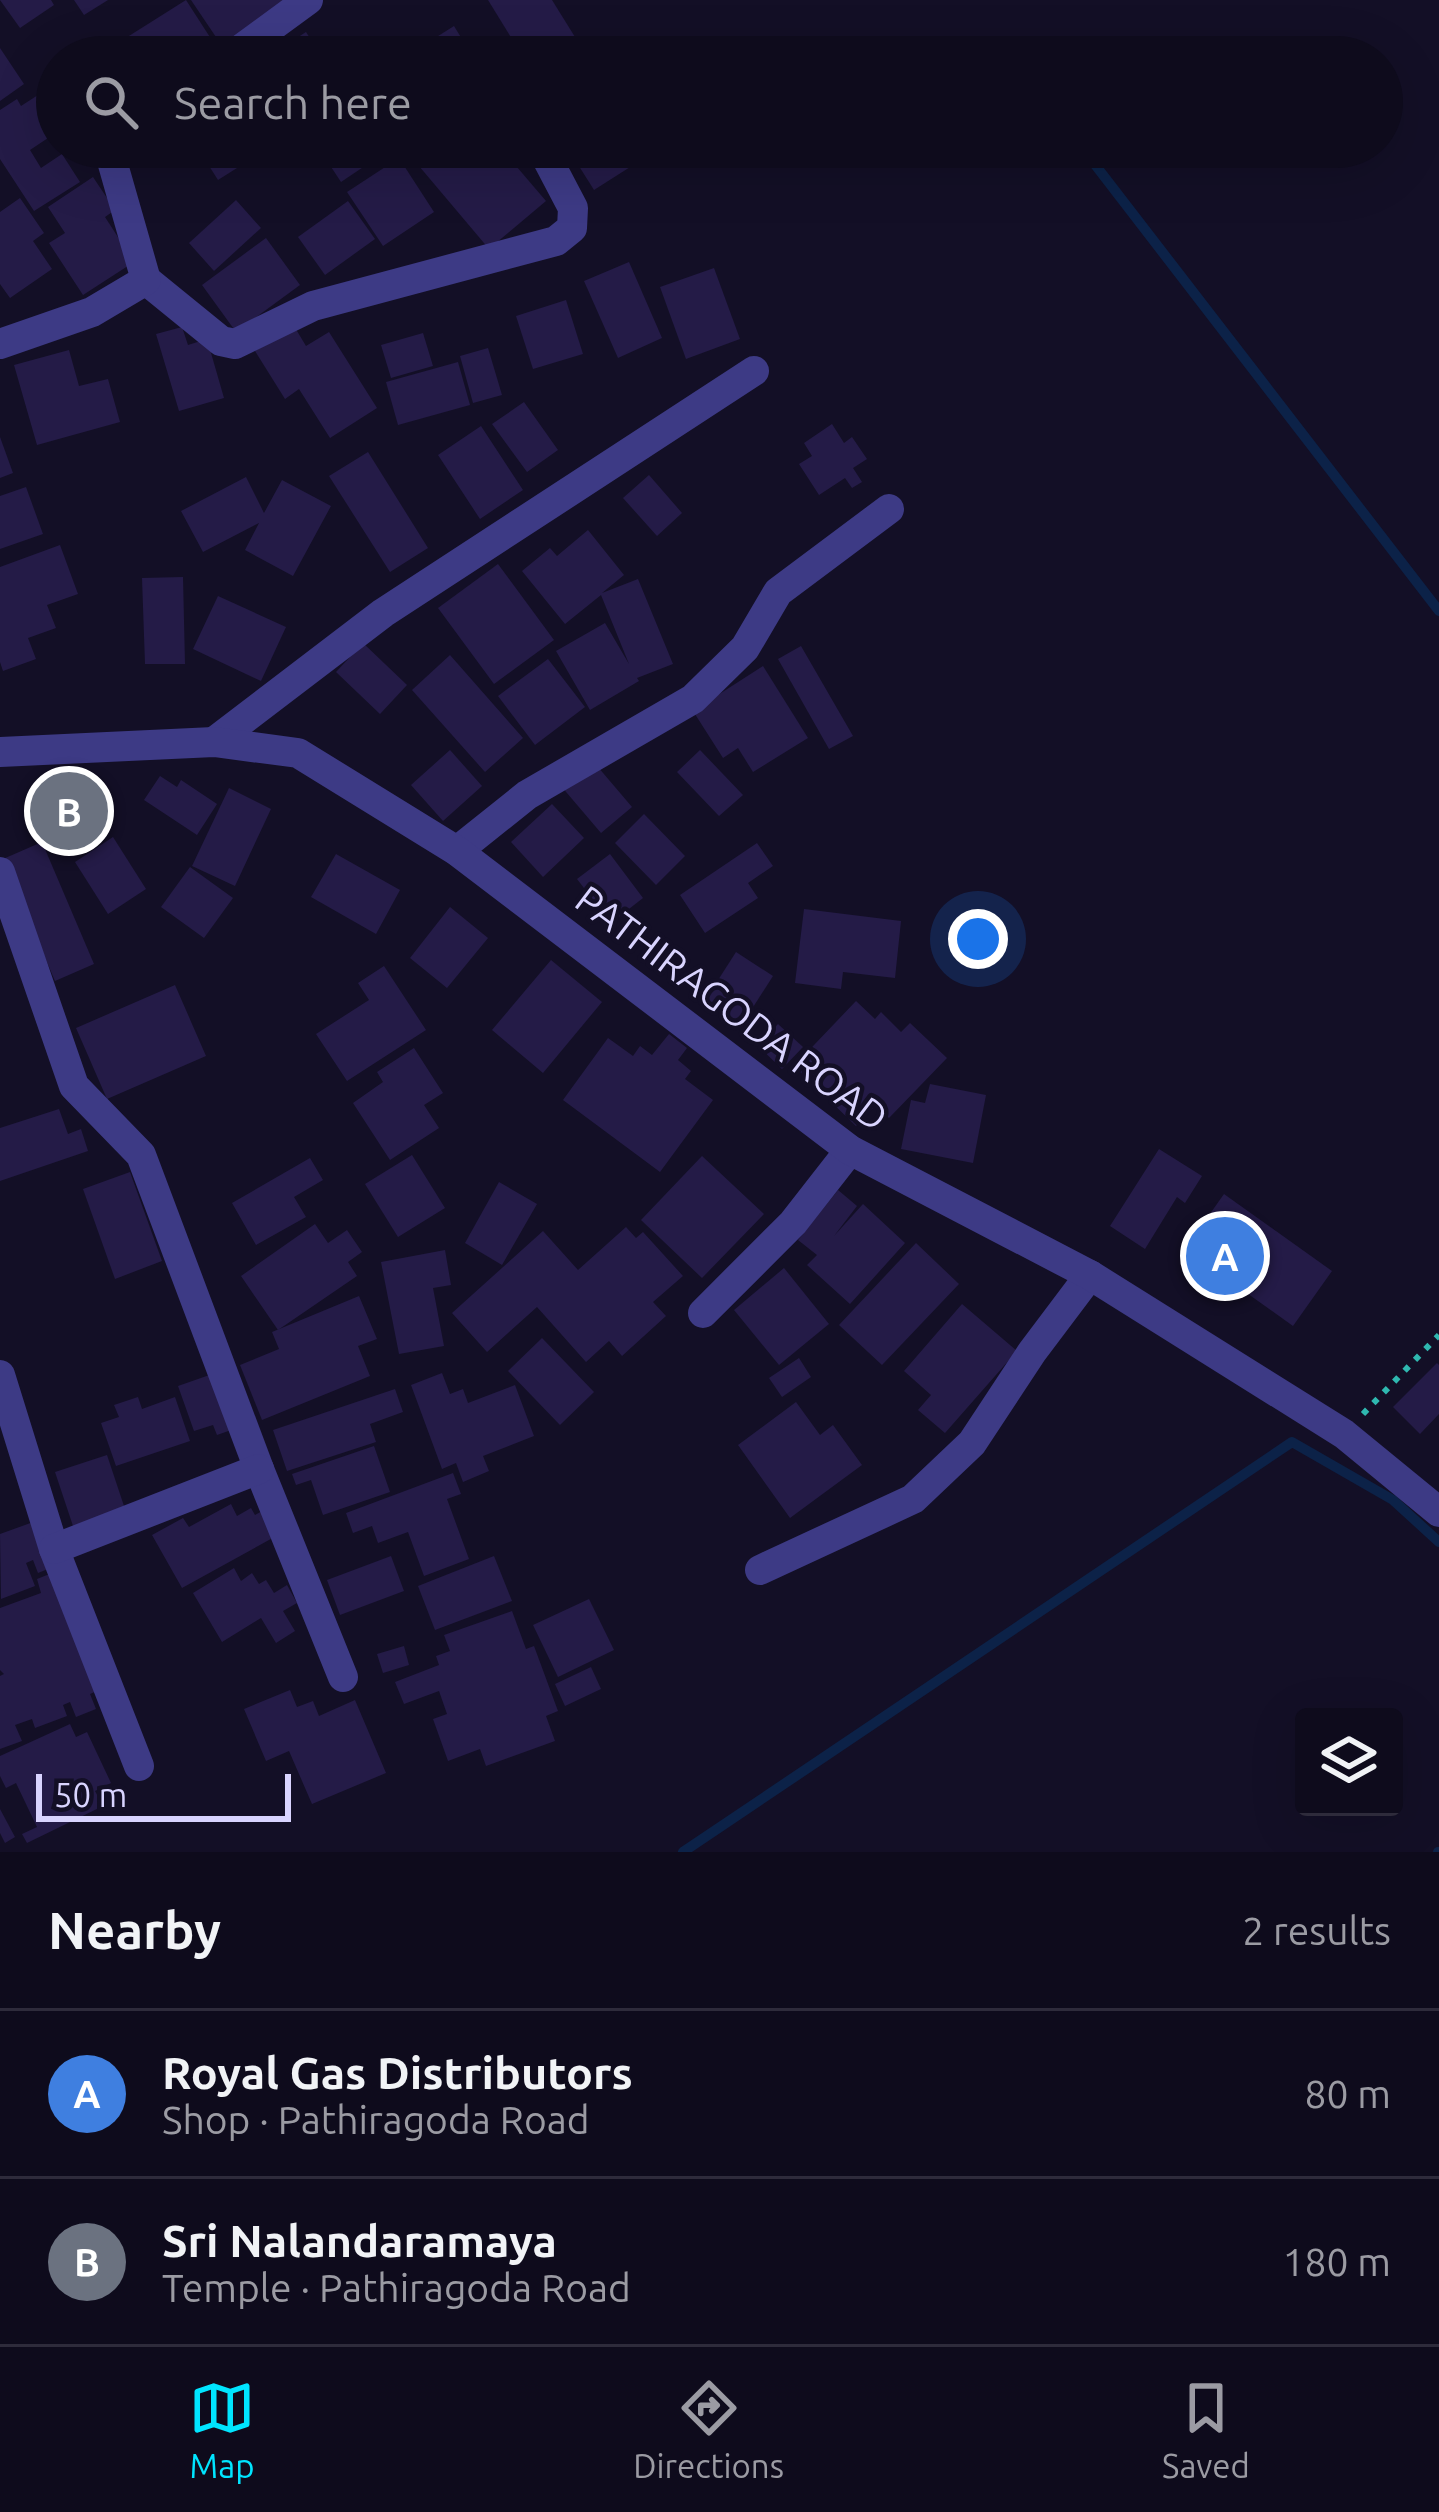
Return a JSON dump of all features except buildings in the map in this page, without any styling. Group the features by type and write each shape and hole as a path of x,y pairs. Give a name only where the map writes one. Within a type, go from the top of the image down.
{"street":[{"path":"259,36 308,0"},
{"path":"114,168 146,280 220,341 235,344 313,305 556,241 572,228 573,208 552,168"},
{"path":"0,344 92,312 146,280"},
{"path":"214,742 383,613 754,371"},
{"path":"458,850 527,794 693,699 745,647 778,592 890,509"},
{"name":"PATHIRAGODA ROAD","path":"0,752 214,742 298,753 458,850 850,1150 1090,1275 1344,1434 1439,1512"},
{"path":"0,872 74,1086 141,1155 343,1677"},
{"path":"704,1313 793,1223 850,1150"},
{"path":"760,1570 914,1499 972,1443 1031,1352 1090,1275"},
{"path":"0,1375 54,1550 140,1766"},
{"path":"54,1550 259,1469"}],"path":[{"path":"1344,1434 1439,1335"}],"waterway":[{"path":"1098,168 1439,611"},
{"path":"683,1852 1292,1442 1393,1500 1439,1542"}],"place":[{"name":"Sri Nalandaramaya","path":"69,811"},
{"name":"Royal Gas Distributors","path":"1225,1256"}]}
